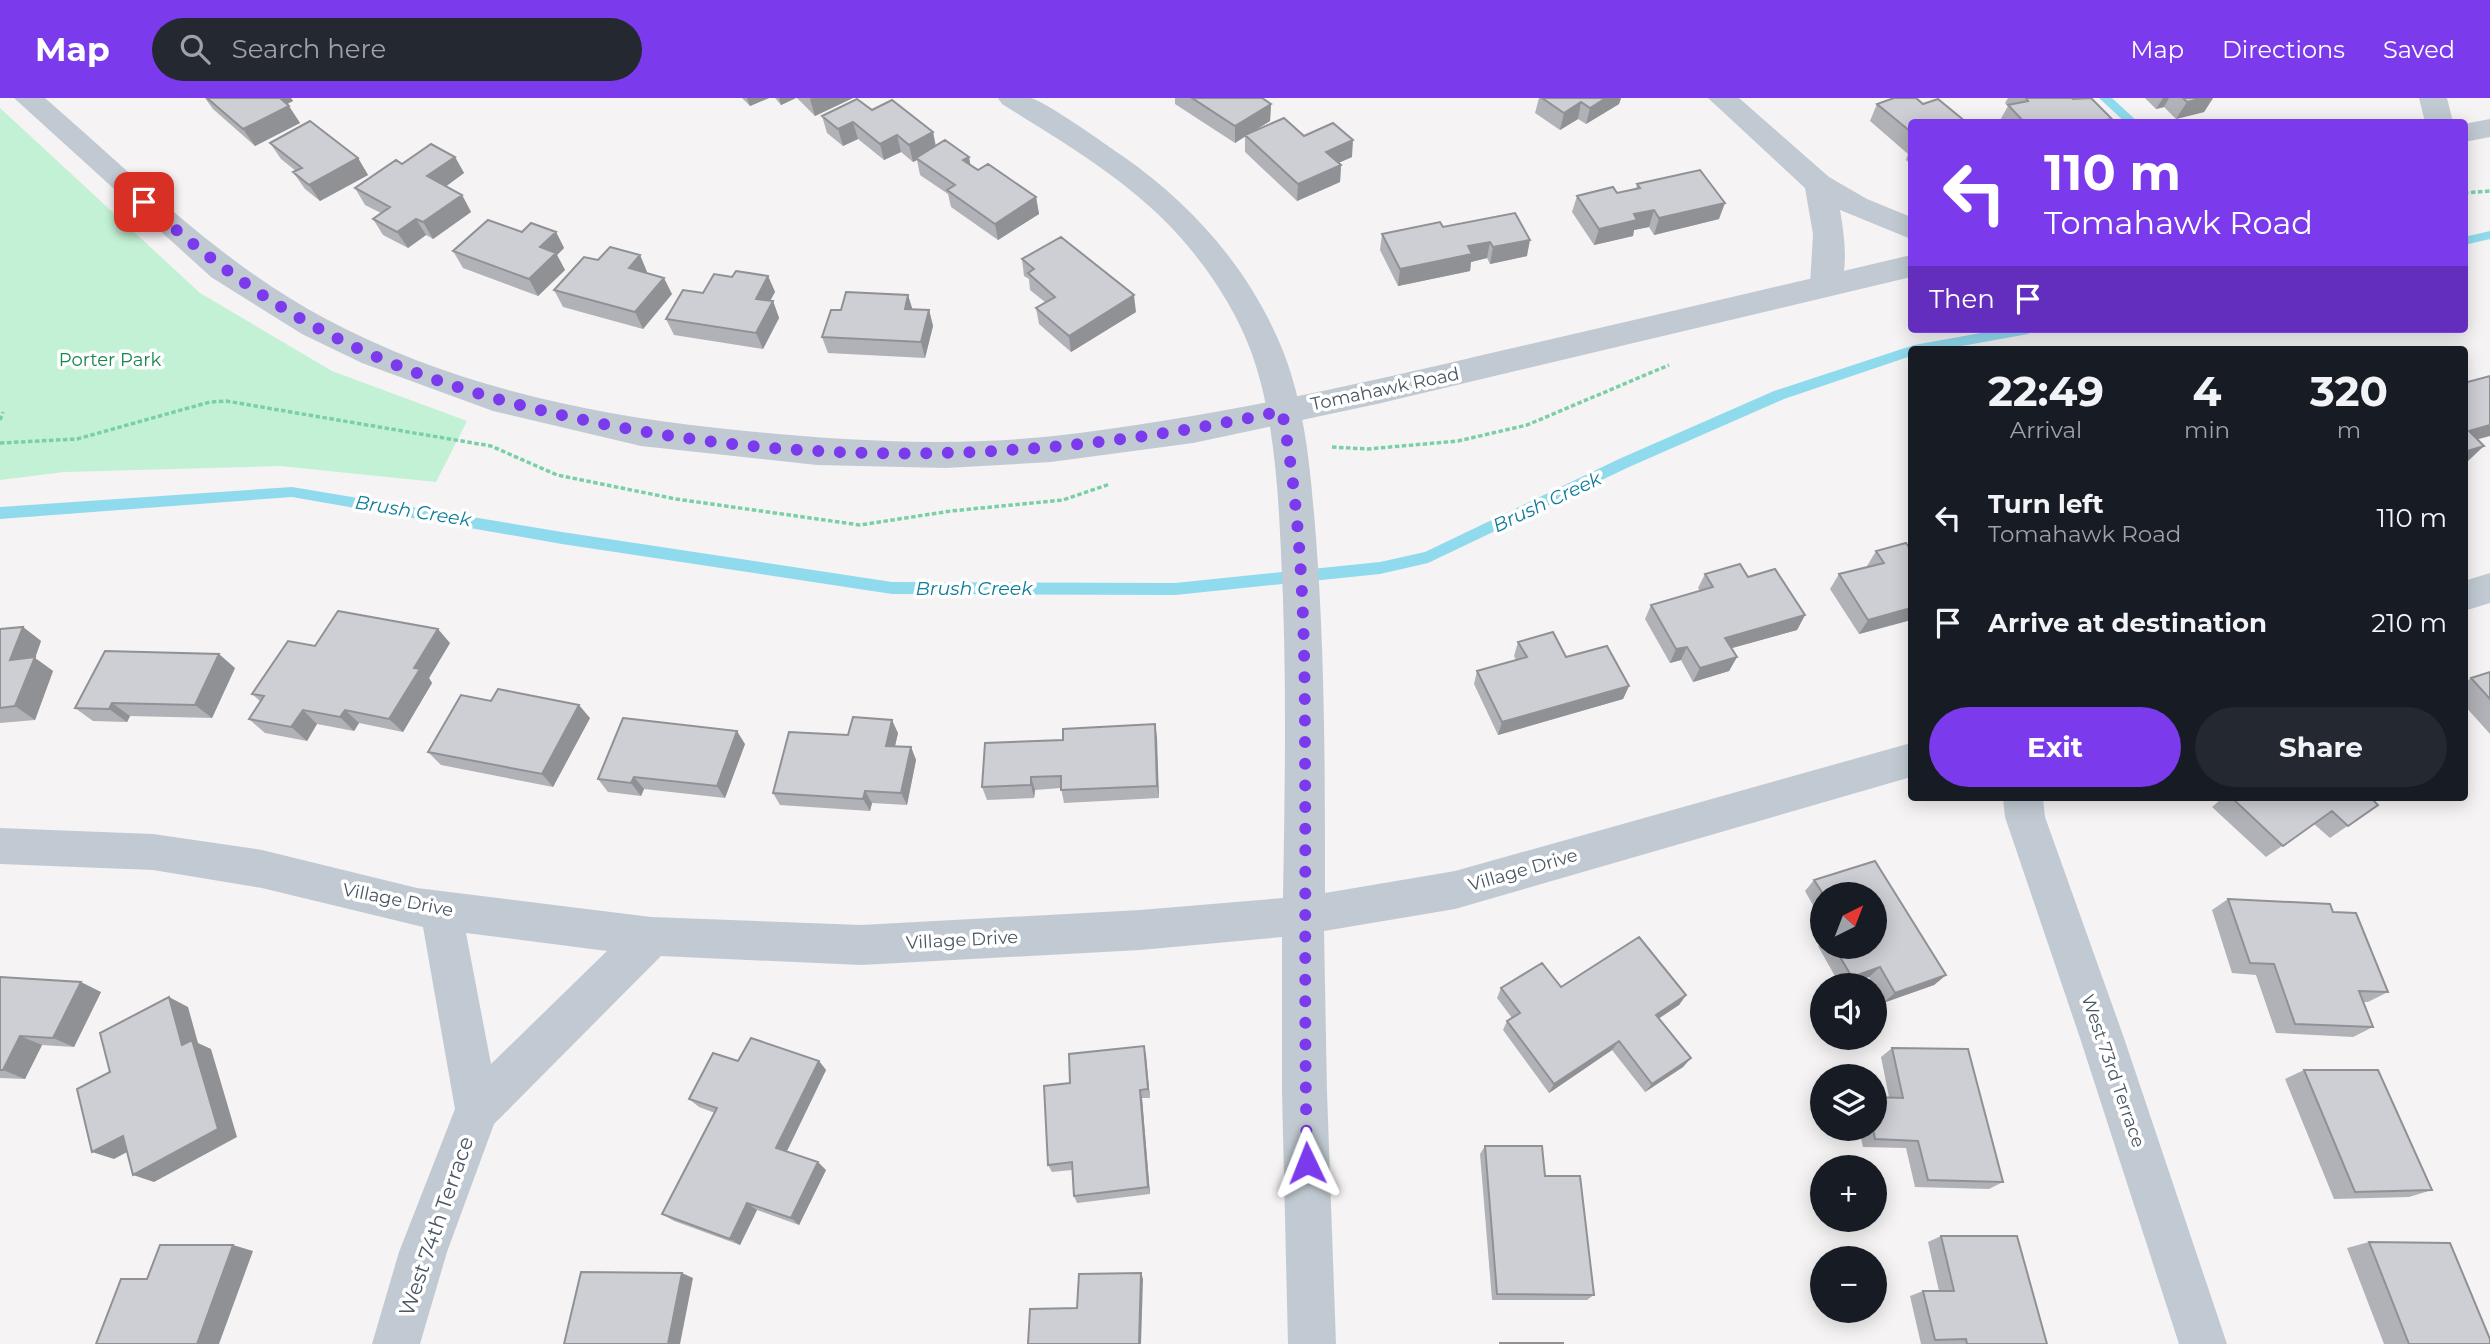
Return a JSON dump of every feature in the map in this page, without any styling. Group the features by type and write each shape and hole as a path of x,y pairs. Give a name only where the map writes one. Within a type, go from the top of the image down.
{"street":[{"name":"Tomahawk Road","path":"28,98 222,269 313,326 373,355 493,399 641,433 817,452 933,454 1051,449 1193,430 1377,392 1908,267"},
{"path":"1012,98 1118,166 1161,198 1189,226 1220,266 1244,307 1272,365 1282,411 1297,514 1305,648 1306,915 1303,1007 1312,1344"},
{"path":"1721,98 1819,184 1856,206 1908,228"},
{"path":"2433,98 2438,119"},
{"path":"2468,132 2490,128"},
{"path":"1819,184 1827,212 1830,240 1826,285"},
{"path":"2468,595 2490,588"},
{"name":"Village Drive","path":"0,846 153,852 262,869 416,907 651,937 861,945 1140,930 1306,915 1455,890 1908,761"},
{"name":"West 73rd Terrace","path":"2023,801 2025,817 2102,1038 2203,1344"},
{"path":"442,910 478,1109"},
{"name":"West 74th Terrace","path":"396,1344 423,1252 478,1109 651,937"}],"path":[{"path":"2468,193 2490,191"},
{"path":"1338,446 1368,449 1458,441 1527,425 1680,361"},
{"path":"0,420 3,412"}],"green space":[{"name":"Porter Park","path":"0,108 200,293 332,371 467,421 436,482 280,466 64,472 0,480"}],"building":[{"path":"207,98 280,98 289,106 243,129"},
{"path":"1192,98 1262,98 1271,104 1235,126"},
{"path":"1542,98 1606,98 1590,108 1581,102 1564,113"},
{"path":"1894,98 1916,98 1923,104 1938,99 1962,119 1908,119 1908,130 1877,104"},
{"path":"2026,98 2091,98 2112,119 2021,119 2008,105 2028,101"},
{"path":"2183,98 2204,98 2187,102"},
{"path":"857,99 872,110 892,100 933,132 909,145 897,135 880,144 853,122 838,129 822,116"},
{"path":"1284,118 1304,136 1333,123 1353,140 1326,152 1341,165 1298,184 1245,135"},
{"path":"310,121 358,158 309,185 293,172 302,168 270,143"},
{"path":"945,140 969,157 963,160 978,170 988,164 1036,197 995,224 947,190 955,185 916,158"},
{"path":"431,144 455,157 427,176 462,195 423,222 416,219 397,232 373,219 390,207 355,188 396,160 402,164"},
{"path":"1700,170 1725,203 1659,218 1654,210 1634,214 1637,220 1599,229 1577,196 1613,187 1617,193 1640,188 1637,184"},
{"path":"1515,213 1530,240 1493,247 1490,242 1468,246 1472,254 1400,269 1382,234 1440,222 1443,227"},
{"path":"488,220 522,232 531,223 556,232 540,247 556,253 529,279 453,251"},
{"path":"1061,237 1134,295 1069,336 1036,308 1055,297 1028,273 1034,269 1022,259"},
{"path":"610,247 640,255 629,268 664,278 635,312 554,290 584,257 598,260"},
{"path":"736,271 768,276 756,299 773,301 756,333 666,319 683,290 703,293 714,274 732,277"},
{"path":"846,292 908,295 905,309 929,310 921,342 822,337 831,310 841,310"},
{"path":"2490,376 2490,425 2469,431 2484,446 2468,451 2468,382"},
{"path":"1906,543 1908,546 1908,609 1868,620 1839,574 1884,563 1876,551"},
{"path":"1740,564 1748,577 1775,569 1805,615 1725,638 1737,657 1700,668 1687,647 1676,649 1651,605 1713,587 1705,574"},
{"path":"338,611 438,629 414,668 420,669 389,719 345,710 340,717 303,710 291,727 249,719 264,696 252,694 288,641 315,646"},
{"path":"23,627 10,660 35,657 15,706 0,708 0,629"},
{"path":"1553,632 1566,657 1607,646 1629,686 1502,722 1477,671 1527,657 1518,642"},
{"path":"105,651 219,654 195,705 112,703 109,709 75,708"},
{"path":"2490,672 2490,699 2471,678"},
{"path":"498,689 579,705 542,774 428,752 461,695 491,701"},
{"path":"853,717 892,720 886,746 911,747 901,793 865,791 863,799 773,793 789,732 848,735"},
{"path":"623,718 737,731 717,786 634,777 631,783 598,779"},
{"path":"1155,724 1157,786 1061,790 1061,776 1031,777 1031,785 982,787 985,743 1063,740 1063,729"},
{"path":"2235,801 2374,801 2378,805 2348,826 2332,811 2283,846"},
{"path":"1875,861 1946,975 1895,993 1887,979 1887,973 1883,973 1880,967 1863,973 1850,973 1841,959 1887,959 1887,882 1814,880"},
{"path":"2228,899 2330,904 2333,912 2356,913 2388,992 2359,991 2373,1027 2295,1024 2274,964 2250,963"},
{"path":"1639,937 1686,995 1656,1015 1691,1058 1652,1084 1619,1041 1554,1084 1507,1021 1520,1013 1501,988 1542,963 1561,987"},
{"path":"0,977 81,982 53,1038 20,1036 3,1070 0,1070"},
{"path":"169,997 182,1045 192,1040 218,1129 133,1175 123,1136 92,1152 77,1089 110,1072 100,1033"},
{"path":"751,1038 819,1061 776,1148 818,1162 791,1218 747,1203 730,1239 662,1214 717,1108 689,1099 713,1053 738,1061"},
{"path":"1144,1046 1148,1089 1140,1090 1148,1187 1074,1196 1072,1162 1048,1165 1044,1086 1070,1083 1069,1054"},
{"path":"1892,1048 1968,1049 2003,1182 1928,1180 1918,1141 1887,1140 1887,1097 1903,1098"},
{"path":"2304,1070 2378,1070 2432,1190 2355,1192"},
{"path":"1485,1146 1542,1146 1545,1176 1580,1176 1594,1295 1497,1294"},
{"path":"1941,1236 2017,1236 2047,1344 1967,1344 1966,1339 1935,1340 1923,1291 1954,1291"},
{"path":"2369,1242 2450,1243 2490,1344 2409,1344"},
{"path":"160,1245 233,1245 197,1344 96,1344 121,1279 147,1279"},
{"path":"581,1272 682,1273 668,1344 564,1344"},
{"path":"1141,1273 1139,1344 1028,1344 1030,1309 1077,1308 1079,1274"},
{"path":"1563,1343 1563,1344 1500,1344"}],"waterway":[{"path":"2105,98 2129,119"},
{"name":"Brush Creek","path":"2468,240 2490,235"},
{"name":"Brush Creek","path":"1936,346 2006,333"},
{"name":"Brush Creek","path":"0,513 292,492 562,538 892,588 1175,589 1380,568 1428,557 1624,463 1779,395 1908,352"}],"route":[{"path":"144,202 222,269 313,326 373,355 493,399 641,433 817,452 946,455 1051,449 1193,430 1282,411 1297,514 1305,648 1306,915 1303,1007 1307,1163"}]}
